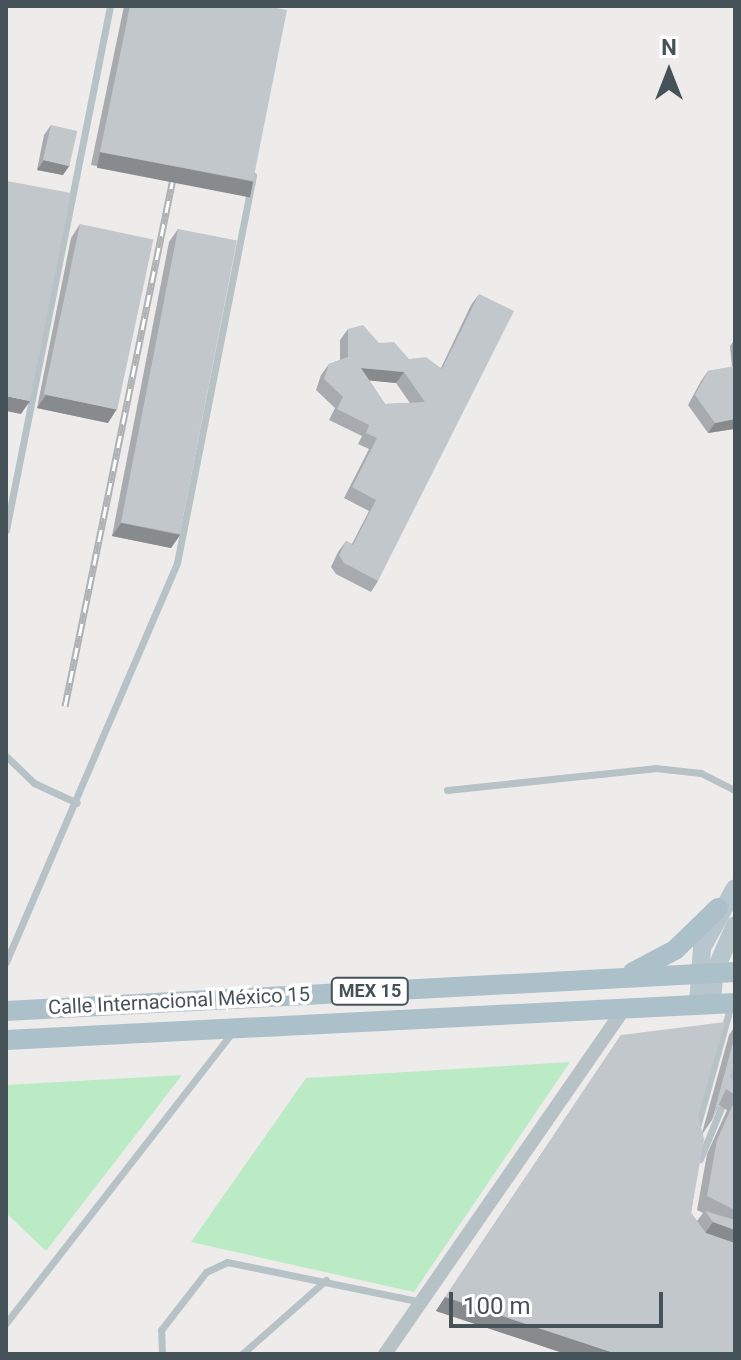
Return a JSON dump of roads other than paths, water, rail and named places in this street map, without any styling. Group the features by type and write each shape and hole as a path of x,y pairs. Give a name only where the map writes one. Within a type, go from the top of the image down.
{"main road":[{"path":"621,977 675,950 718,908"},
{"name":"Calle Internacional México 15","path":"6,1011 735,972"},
{"name":"Calle Internacional México 15","path":"6,1040 719,1004"}],"street":[{"path":"719,1004 706,973 718,908 735,888"},
{"path":"706,973 735,925"},
{"path":"385,1354 425,1303 625,1008"}],"lane":[{"path":"6,530 110,6"},
{"path":"6,962 77,803 177,563 256,157"},
{"path":"6,756 34,783 77,803"},
{"path":"447,790 655,768 701,773 735,790"},
{"path":"701,1152 695,1132 719,1004"},
{"path":"6,1323 235,1029"},
{"path":"727,1091 735,1064"},
{"path":"696,1178 701,1152 721,1108"},
{"path":"162,1354 161,1330 216,1265 255,1263 425,1303"},
{"path":"242,1354 326,1280"}],"railway":[{"path":"65,706 177,159"}]}
